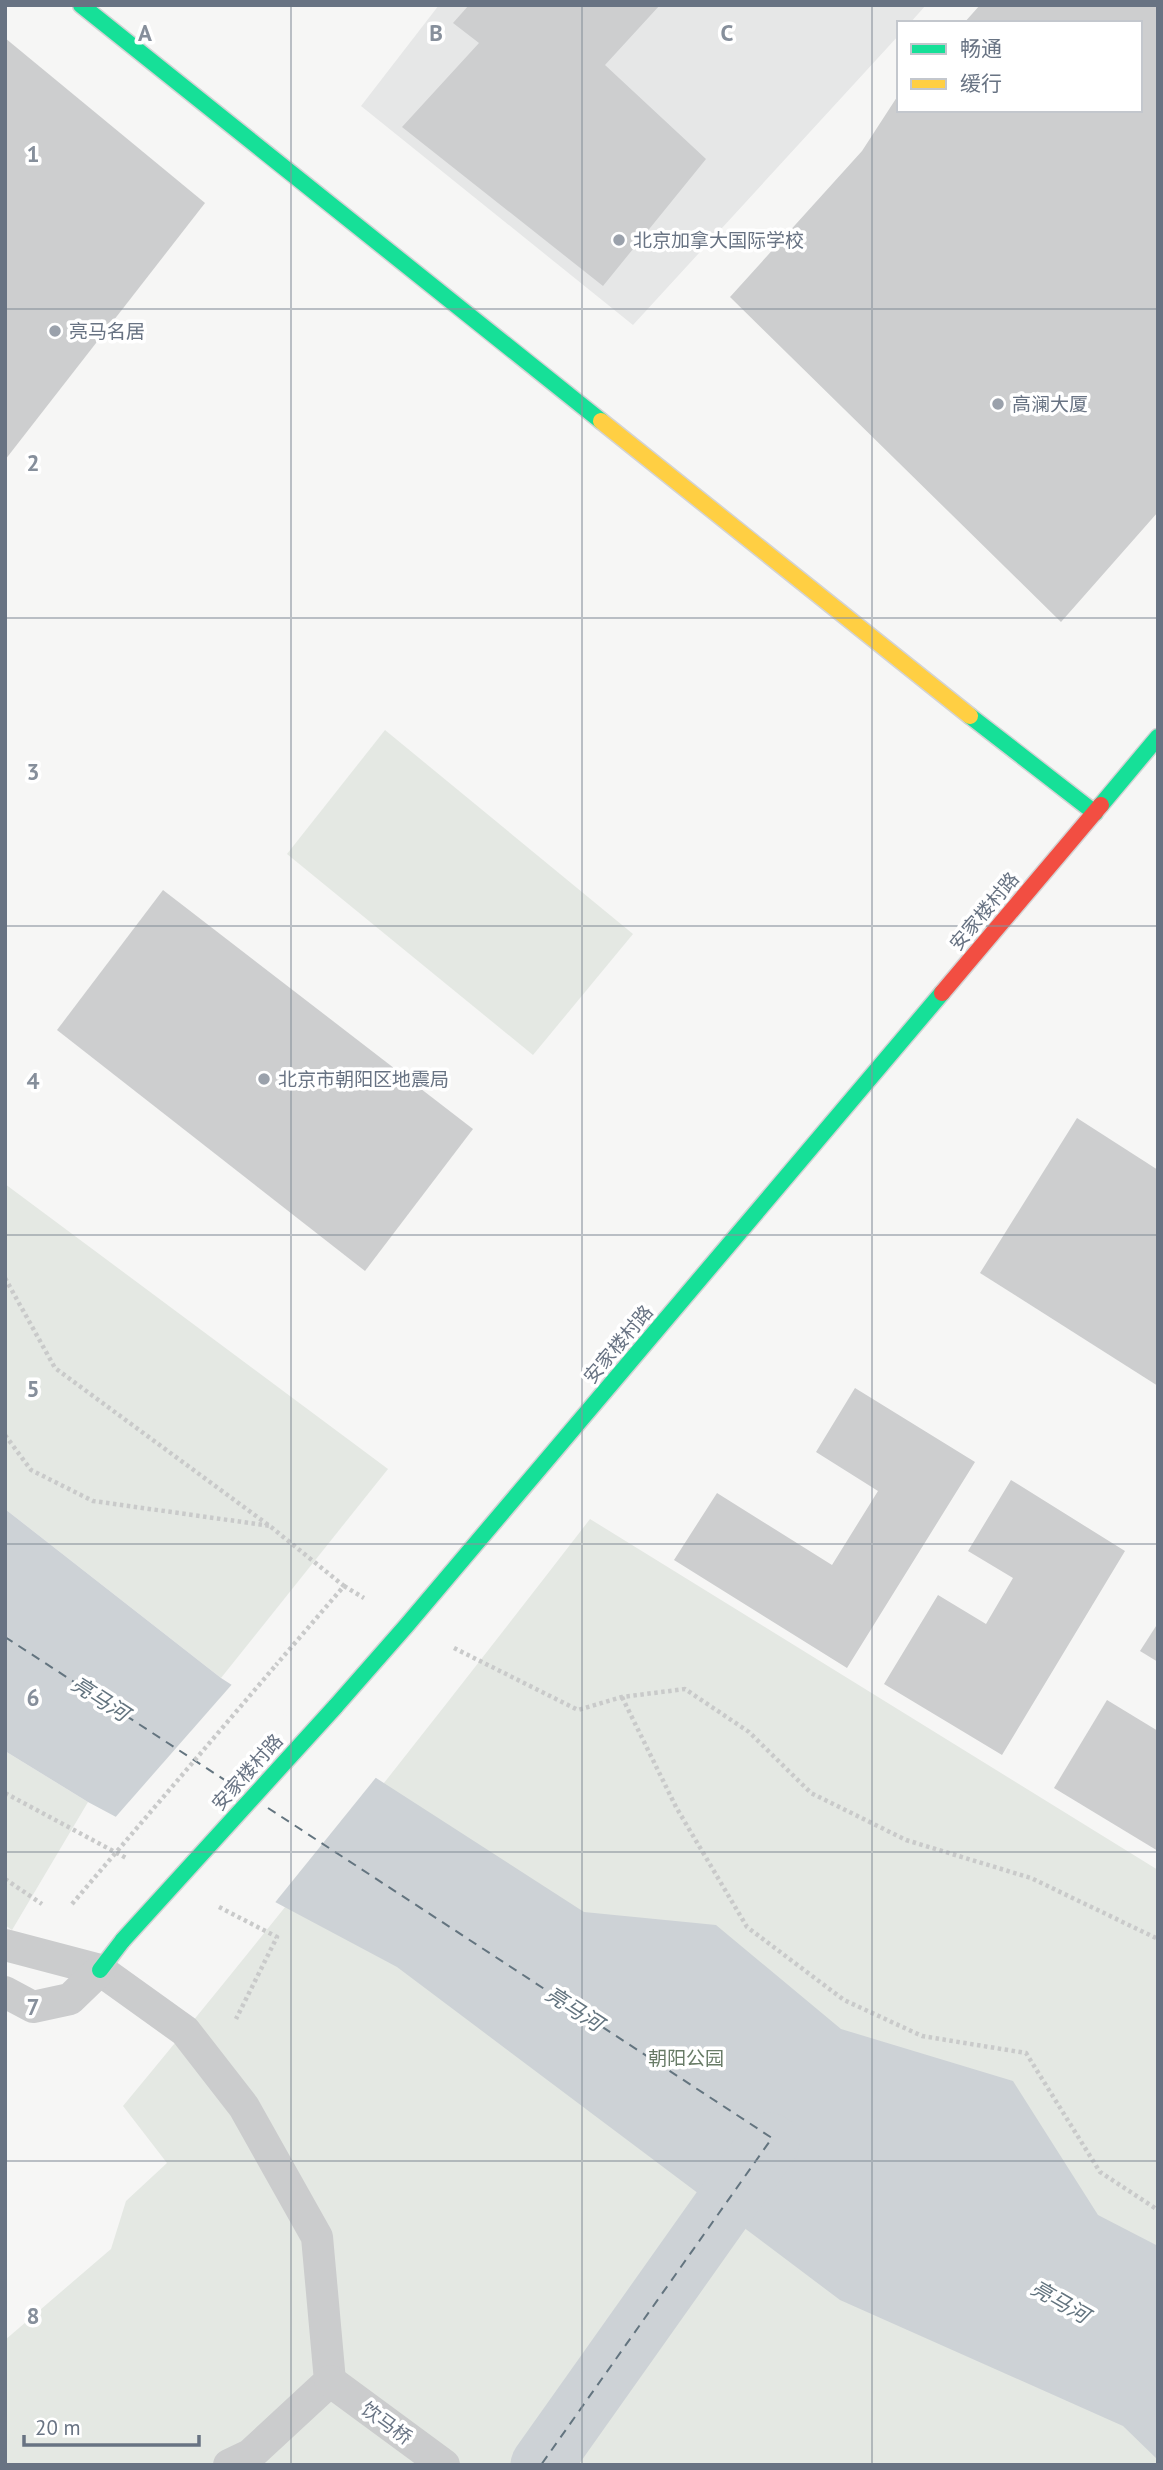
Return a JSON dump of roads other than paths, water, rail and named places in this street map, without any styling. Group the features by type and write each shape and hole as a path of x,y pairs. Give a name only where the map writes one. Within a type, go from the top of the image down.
{"street":[{"path":"81,5 1095,813"},
{"name":"安家楼村路","path":"100,1970 122,1940 407,1625 1158,737"}],"lane":[{"path":"5,1945 100,1970 185,2031 244,2107 317,2237 330,2381 250,2455 229,2465"},
{"path":"5,1992 33,2007 70,1999 100,1970"},
{"name":"饮马桥","path":"330,2381 444,2465"}],"water":[{"name":"亮马河","path":"5,1509 221,1678 584,1912 716,1925 841,2029 1013,2081 1098,2215 1158,2246 1158,2460 1123,2426 840,2300 397,1967 88,1802 5,1751"}],"waterway":[{"path":"541,2465 769,2143"}],"place":[{"name":"北京加拿大国际学校","path":"619,240"},
{"name":"亮马名居","path":"55,331"},
{"name":"高澜大厦","path":"998,404"},
{"name":"北京市朝阳区地震局","path":"264,1079"}],"park label":[{"name":"朝阳公园","path":"686,2058"}]}
